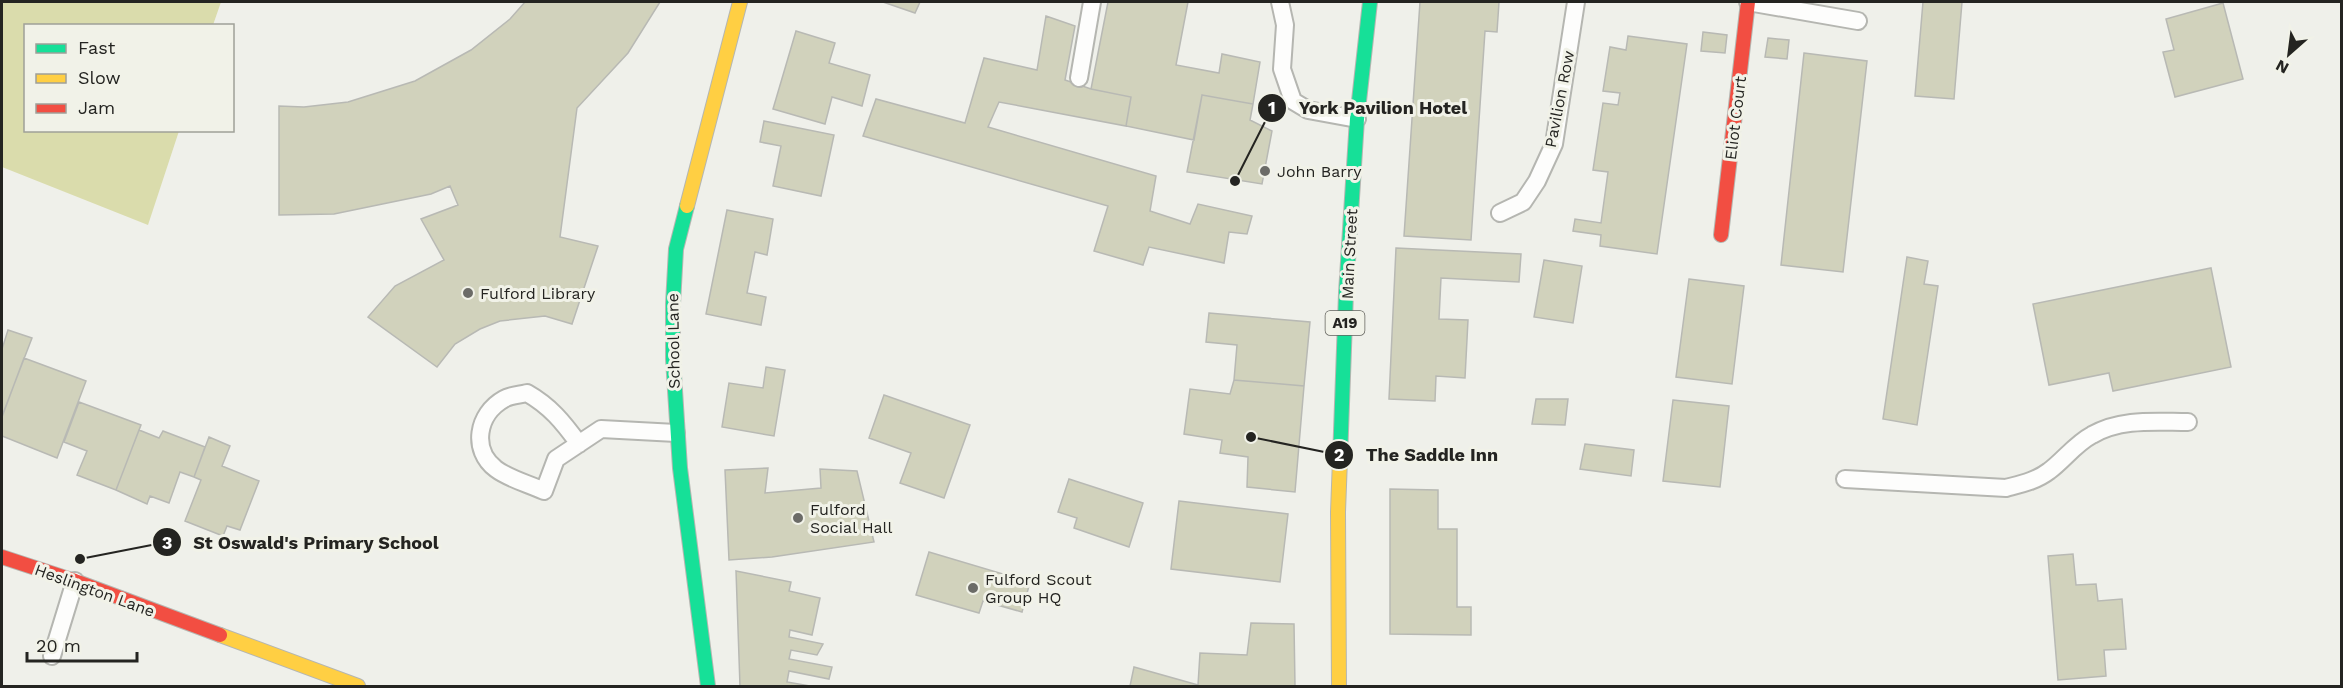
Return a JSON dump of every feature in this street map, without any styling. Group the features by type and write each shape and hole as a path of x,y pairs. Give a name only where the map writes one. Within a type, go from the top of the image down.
{"street":[{"name":"School Lane","path":"708,687 676,433 672,362 672,286 676,249 740,2"},
{"name":"Main Street","path":"1339,687 1338,512 1346,293 1357,119 1370,2"},
{"name":"Eliot Court","path":"1721,235 1748,2"},
{"name":"Heslington Lane","path":"2,557 75,581 358,687"}],"lane":[{"path":"1079,78 1092,2"},
{"path":"1280,2 1285,26 1282,69 1293,101 1308,110 1357,119"},
{"name":"Pavilion Row","path":"1500,213 1522,202 1537,181 1554,144 1576,2"},
{"path":"1748,2 1858,21"},
{"path":"579,444 561,419 545,404 527,393 505,398 489,411 479,431 481,452 496,469 544,491 556,459 579,444 601,429 676,433"},
{"path":"1845,479 2006,488 2028,483 2048,472 2091,435 2112,426 2137,422 2188,422"},
{"path":"52,656 75,581"}],"green space":[{"path":"2,2 221,2 213,24 24,24 24,132 179,132 148,225 2,167"}],"building":[{"path":"525,2 660,2 628,53 577,108 560,237 598,246 572,324 545,316 500,321 480,329 455,344 437,367 368,317 395,286 444,260 421,219 458,205 450,186 431,194 334,214 279,215 279,106 304,107 348,102 415,81 471,50 510,19"},
{"path":"883,2 920,2 915,13"},
{"path":"1108,2 1188,2 1176,65 1219,73 1222,54 1260,62 1253,104 1202,95 1194,140 1126,126 1131,97 1091,89"},
{"path":"1420,2 1499,2 1497,32 1485,31 1471,240 1404,236"},
{"path":"1923,2 1962,2 1954,99 1915,96"},
{"path":"2223,3 2243,79 2175,97 2163,52 2174,50 2166,19"},
{"path":"1046,16 1075,26 1065,80 1091,89 1131,97 1126,126 999,102 988,127 1156,176 1150,211 1190,224 1198,204 1252,216 1247,234 1229,232 1224,263 1149,247 1143,265 1094,251 1108,206 863,136 876,99 965,123 984,58 1037,70"},
{"path":"796,31 835,43 829,63 870,75 862,106 832,97 825,124 773,109"},
{"path":"1703,32 1727,35 1725,53 1701,51"},
{"path":"1628,36 1687,44 1657,254 1600,246 1601,235 1573,231 1575,219 1601,223 1608,172 1593,170 1603,103 1618,105 1620,93 1603,91 1610,47 1626,50"},
{"path":"1768,38 1789,40 1787,59 1765,57"},
{"path":"1804,53 1867,61 1843,272 1781,265"},
{"path":"1202,95 1253,104 1250,120 1272,131 1262,184 1187,172"},
{"path":"764,121 834,135 821,196 773,186 781,146 760,142"},
{"path":"727,210 773,219 767,255 755,252 747,293 766,297 761,325 706,314"},
{"path":"1396,248 1521,254 1519,282 1441,278 1439,319 1468,320 1465,378 1436,376 1435,401 1389,399"},
{"path":"1907,257 1928,261 1924,284 1938,286 1917,425 1883,419"},
{"path":"1544,260 1582,266 1573,323 1534,317"},
{"path":"2211,268 2231,367 2113,391 2109,373 2049,385 2033,304"},
{"path":"1689,279 1744,286 1732,384 1676,377"},
{"path":"1209,313 1310,322 1304,386 1234,380 1237,345 1206,342"},
{"path":"8,330 32,338 2,416 2,349"},
{"path":"24,358 86,381 57,458 2,436 2,417"},
{"path":"766,367 785,370 774,436 722,427 729,383 763,388"},
{"path":"1234,380 1304,386 1295,492 1247,487 1248,457 1220,453 1222,440 1184,434 1190,389 1230,394"},
{"path":"884,395 970,425 944,498 900,483 911,453 869,438"},
{"path":"1536,399 1568,399 1565,425 1532,424"},
{"path":"1673,400 1729,406 1720,487 1663,481"},
{"path":"79,402 141,425 116,490 77,475 87,451 64,442"},
{"path":"139,430 159,438 163,431 205,447 194,477 180,472 169,503 150,496 147,504 116,490"},
{"path":"209,437 230,446 222,466 259,481 240,530 227,526 223,536 185,521 201,480 194,477"},
{"path":"1585,444 1634,450 1631,476 1580,469"},
{"name":"Fulford Social Hall","path":"768,468 765,493 821,488 820,469 857,471 874,542 772,557 729,560 725,470"},
{"path":"1069,479 1143,503 1129,547 1074,528 1077,518 1058,512"},
{"path":"1390,489 1438,490 1438,529 1457,529 1457,607 1471,607 1471,635 1390,634"},
{"path":"1179,501 1288,514 1280,582 1171,569"},
{"name":"Fulford Scout Group HQ","path":"929,552 1030,582 1022,612 983,601 979,613 916,595"},
{"path":"2073,554 2076,585 2096,584 2098,601 2122,599 2126,649 2104,650 2106,676 2058,680 2048,556"},
{"path":"736,571 791,582 789,591 820,598 812,635 790,630 789,637 823,644 817,655 791,650 789,659 832,667 829,679 789,671 787,682 810,686 740,686"},
{"path":"1251,623 1294,624 1295,686 1130,686 1134,667 1198,685 1200,653 1247,655"}],"traffic: fast":[{"path":"1340,459 1346,293 1357,119 1370,2"},
{"path":"687,206 676,249 673,359 680,468 708,686"}],"traffic: slow":[{"path":"687,206 740,2"},
{"path":"1339,686 1340,459"},
{"path":"220,635 358,686"}],"traffic: jam":[{"path":"1721,235 1748,2"},
{"path":"2,557 75,581 220,635"}],"place":[{"name":"John Barry","path":"1265,171"},
{"name":"York Pavilion Hotel","path":"1235,181"},
{"name":"Fulford Library","path":"468,293"},
{"name":"The Saddle Inn","path":"1251,437"},
{"name":"Fulford Social Hall","path":"798,518"},
{"name":"St Oswald's Primary School","path":"80,559"},
{"name":"Fulford Scout Group HQ","path":"973,588"}]}
